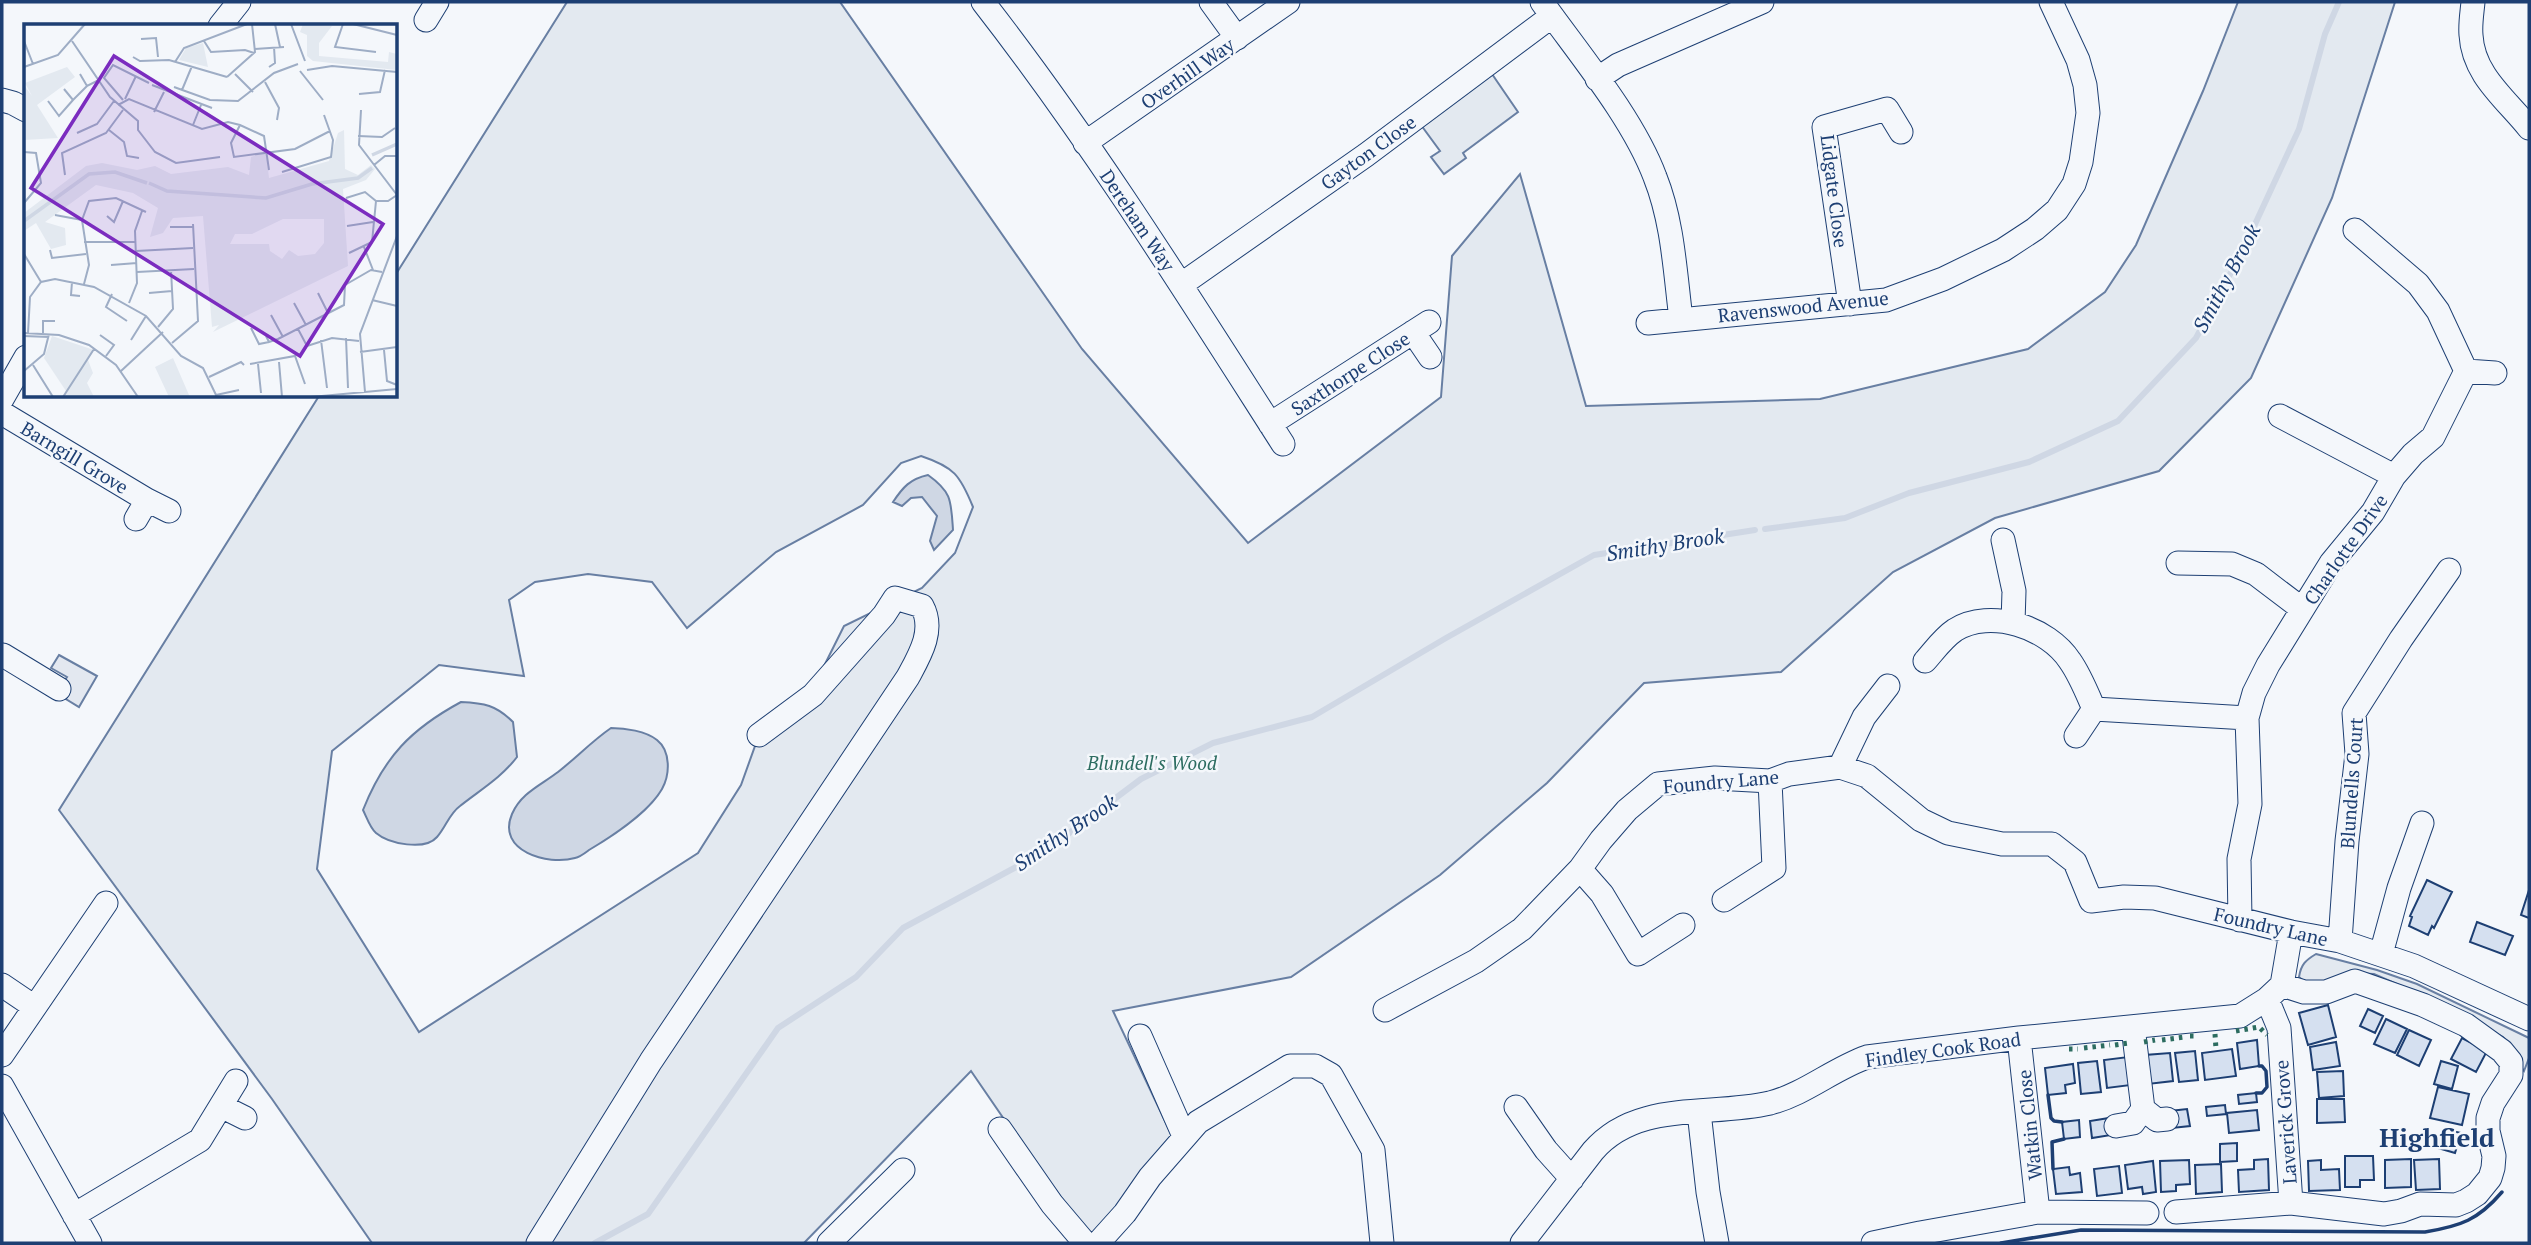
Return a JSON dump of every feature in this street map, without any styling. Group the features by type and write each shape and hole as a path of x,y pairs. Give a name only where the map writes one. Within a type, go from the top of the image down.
{"street":[{"path":"222,24 239,2"},
{"name":"Dereham Way","path":"983,2 1085,143 1182,285 1283,444"},
{"path":"1211,2 1237,38"},
{"name":"Overhill Way","path":"1085,143 1288,2"},
{"path":"1597,79 1618,65 1762,2"},
{"name":"Ravenswood Avenue","path":"1648,323 1886,300 1943,279 2003,250 2035,229 2057,210 2074,184 2081,162 2088,113 2085,85 2078,60 2051,2"},
{"path":"2473,2 2471,36 2476,58 2486,79 2527,122"},
{"path":"1547,9 1597,79 1644,152 1656,177 1670,231 1681,319"},
{"name":"Gayton Close","path":"1182,285 1366,155 1547,9"},
{"path":"2,100 24,109"},
{"name":"Lidgate Close","path":"1850,304 1824,127 1887,109 1901,132"},
{"path":"2355,230 2418,284 2438,312 2466,371 2495,373"},
{"name":"Saxthorpe Close","path":"1270,424 1421,327 1430,357"},
{"path":"2,399 24,360"},
{"name":"Charlotte Drive","path":"2240,920 2239,859 2250,804 2247,718 2255,693 2268,665 2331,563 2373,512 2394,476 2413,454 2433,437 2466,371"},
{"name":"Barngill Grove","path":"2,413 141,509 169,511"},
{"path":"2280,416 2394,476"},
{"path":"2003,540 2014,591 2013,623"},
{"path":"2178,563 2232,564 2256,574 2302,610"},
{"name":"Blundells Court","path":"2340,941 2357,754 2354,713 2449,570"},
{"path":"538,1243 651,1061 908,677 925,640 929,619 922,606 895,598 884,615 813,695 759,735"},
{"path":"1925,661 1955,630 1981,621 2013,623 2058,646 2071,661 2094,709"},
{"path":"2,662 59,689"},
{"path":"1840,767 1864,717 1888,686"},
{"path":"2094,709 2247,718"},
{"path":"2076,736 2094,709"},
{"name":"Foundry Lane","path":"1385,1010 1476,961 1522,929 1580,869 1627,810 1658,784 1715,778 1770,780 1789,774 1840,767 1867,776 1921,820 1948,833 2002,844 2052,844 2075,862 2091,901 2124,897 2155,898 2291,932 2340,941 2414,966 2527,1012"},
{"path":"1724,900 1774,868 1770,780"},
{"path":"2381,954 2399,888 2422,822"},
{"path":"1580,869 1602,894 1638,954 1683,925"},
{"path":"2,1055 33,1006 106,914"},
{"path":"2274,992 2291,932"},
{"name":"Laverick Grove","path":"2355,981 2423,1005 2466,1025 2502,1051 2511,1062 2511,1075 2493,1103 2488,1118 2494,1156 2493,1168 2490,1178 2477,1194 2456,1205 2420,1204 2384,1214 2291,1203 2274,992 2326,992 2355,981"},
{"path":"2,985 33,1006"},
{"name":"Findley Cook Road","path":"1522,1243 1603,1139 1624,1125 1644,1118 1770,1103 1809,1087 1847,1064 1867,1057 2019,1038 2241,1016 2274,992"},
{"path":"2133,1027 2143,1109 2157,1121 2166,1119"},
{"path":"1140,1036 1184,1136"},
{"name":"Watkin Close","path":"2019,1038 2038,1212"},
{"path":"1098,1243 1198,1122 1290,1066 1315,1066 1331,1075 1373,1150 1382,1243"},
{"path":"74,1214 200,1140 236,1081"},
{"path":"2,1086 90,1243"},
{"path":"221,1106 245,1118"},
{"path":"1516,1107 1546,1150 1572,1179"},
{"path":"2116,1126 2133,1123 2143,1109"},
{"path":"1699,1112 1717,1243"},
{"path":"1000,1129 1052,1204 1085,1243"},
{"path":"829,1243 903,1170"},
{"path":"2176,1212 2291,1203"},
{"path":"1873,1243 2038,1212 2147,1213"}],"green space":[{"name":"Blundell's Wood","path":"567,2 840,2 1082,349 1248,543 1441,397 1452,256 1520,174 1586,406 1820,399 2028,349 2105,292 2136,245 2203,91 2238,2 2395,2 2332,198 2251,378 2159,471 1995,518 1893,572 1781,672 1644,683 1547,783 1440,875 1291,977 1113,1011 1173,1138 1127,1200 1090,1236 971,1071 804,1243 372,1243 272,1099 59,810 318,397 397,397 397,272","holes":["921,456 941,464 960,480 973,507 955,553 922,588 844,626 807,700 759,735 741,785 698,853 419,1032 317,869 332,751 439,665 524,676 509,600 535,582 588,574 652,582 687,628 776,552 863,505 901,463"]},
{"path":"1492,74 1518,112 1463,153 1466,158 1444,174 1431,157 1440,151 1421,125"},
{"path":"2316,954 2417,984 2529,1038 2529,1058 2524,1071 2517,1061 2516,1051 2503,1037 2374,974 2353,973 2326,982 2305,982 2299,977 2301,969 2307,960"}],"shaded area":[{"path":"928,475 946,492 951,504 953,530 934,550 930,541 937,516 922,497 911,498 902,506 893,502 908,484"},
{"path":"59,655 97,676 79,707 56,693 67,677 51,668"},
{"path":"461,702 489,706 513,722 517,757 497,778 456,809 437,837 431,841 416,845 398,843 382,837 372,828 363,810 380,775 401,746 414,734"},
{"path":"611,728 641,732 662,745 668,770 665,783 656,798 629,823 582,855 552,860 527,853 511,838 509,827 516,807 532,790"}],"building":[{"path":"2427,880 2452,892 2428,935 2409,926 2410,916"},
{"path":"2529,890 2529,918 2521,915"},
{"path":"2477,922 2513,936 2505,955 2470,942"},
{"path":"2328,1005 2336,1037 2308,1045 2299,1013"},
{"path":"2368,1009 2383,1016 2375,1033 2360,1026"},
{"path":"2386,1019 2407,1029 2395,1053 2374,1044"},
{"path":"2409,1030 2431,1040 2419,1066 2397,1055"},
{"path":"2462,1038 2487,1051 2476,1072 2451,1059"},
{"path":"2257,1040 2259,1066 2240,1069 2237,1043"},
{"path":"2336,1042 2340,1066 2313,1070 2310,1047"},
{"path":"2232,1049 2236,1076 2205,1080 2202,1053"},
{"path":"2195,1051 2198,1080 2179,1082 2175,1053"},
{"path":"2170,1053 2173,1081 2148,1084 2145,1055"},
{"path":"2128,1057 2131,1085 2107,1088 2104,1060"},
{"path":"2097,1061 2101,1092 2081,1094 2078,1063"},
{"path":"2441,1061 2458,1066 2452,1089 2434,1084"},
{"path":"2073,1064 2075,1083 2065,1085 2066,1093 2048,1095 2045,1068"},
{"path":"2343,1071 2344,1096 2319,1098 2317,1072"},
{"path":"2438,1087 2469,1094 2462,1125 2430,1118"},
{"path":"2256,1093 2257,1102 2239,1104 2238,1095"},
{"path":"2317,1099 2344,1099 2345,1122 2317,1123"},
{"path":"2225,1105 2226,1114 2207,1116 2206,1107"},
{"path":"2187,1109 2190,1126 2172,1128 2170,1111"},
{"path":"2257,1110 2259,1130 2229,1133 2227,1113"},
{"path":"2109,1118 2111,1135 2092,1138 2090,1121"},
{"path":"2079,1120 2080,1137 2064,1139 2062,1122"},
{"path":"2443,1129 2461,1133 2455,1153 2438,1148"},
{"path":"2237,1143 2237,1161 2220,1162 2220,1144"},
{"path":"2345,1156 2373,1156 2374,1180 2360,1180 2360,1187 2345,1187"},
{"path":"2268,1159 2269,1190 2239,1192 2238,1170 2254,1169 2254,1160"},
{"path":"2411,1159 2411,1187 2385,1188 2385,1160"},
{"path":"2439,1159 2440,1189 2416,1190 2414,1160"},
{"path":"2189,1160 2190,1184 2176,1185 2176,1191 2161,1192 2160,1161"},
{"path":"2321,1160 2321,1170 2339,1169 2340,1190 2309,1191 2308,1161"},
{"path":"2153,1161 2156,1192 2143,1194 2142,1187 2128,1189 2125,1165"},
{"path":"2221,1164 2222,1192 2196,1194 2195,1165"},
{"path":"2119,1166 2122,1193 2097,1196 2094,1169"},
{"path":"2069,1167 2070,1175 2080,1173 2082,1192 2056,1194 2053,1169"}],"waterway":[{"name":"Smithy Brook","path":"1765,529 1845,518 1909,493 2029,462 2118,421 2196,338 2244,248 2299,129 2325,34 2339,2"},
{"name":"Smithy Brook","path":"595,1243 648,1214 778,1028 856,977 903,928 1044,852 1141,779 1213,743 1312,717 1594,555 1755,530"}],"hedge":[{"path":"2236,1031 2259,1027 2267,1035"},
{"path":"2215,1034 2216,1049"},
{"path":"2190,1036 2196,1036"},
{"path":"2162,1040 2185,1037"},
{"path":"2144,1042 2155,1040"},
{"path":"2115,1045 2129,1043"},
{"path":"2084,1048 2110,1045"},
{"path":"2069,1049 2078,1049"}],"wall":[{"path":"2256,1093 2262,1093 2267,1087 2266,1071 2259,1066"},
{"path":"2048,1095 2051,1118 2062,1122"},
{"path":"2053,1169 2052,1142 2064,1139"},
{"path":"2001,1243 2081,1230 2425,1232 2468,1220 2485,1209 2502,1192"}],"district":[{"name":"Highfield","path":"2437,1137"}]}
